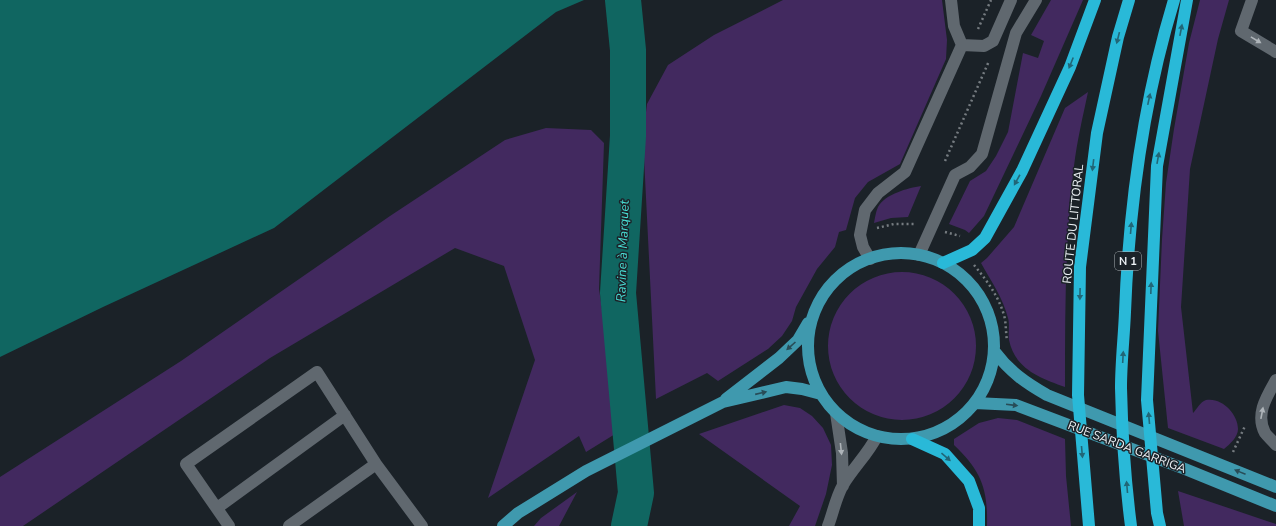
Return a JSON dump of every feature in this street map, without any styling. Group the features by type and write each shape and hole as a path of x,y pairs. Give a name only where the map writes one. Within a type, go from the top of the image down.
{"highway":[{"path":"943,263 972,250 985,238 1022,171 1070,67 1095,0"},
{"name":"ROUTE DU LITTORAL","path":"1089,526 1078,395 1080,267 1097,133 1118,37 1129,0"},
{"name":"N 1","path":"1131,526 1124,452 1121,387 1126,277 1135,178 1148,105 1164,32 1174,0"},
{"path":"1160,526 1157,513 1147,400 1152,250 1157,166 1187,0"},
{"path":"912,438 945,454 969,481 979,508 979,526"}],"main road":[{"path":"503,526 518,513 586,471 723,402 779,358 798,340 826,291 846,272 870,259 894,253 919,255 943,263 961,275 976,290 988,310 994,331 994,352 989,379 975,404 957,420 936,433 912,438 894,439 877,436 855,427 836,413 821,394 812,375 808,355 809,335 813,315"},
{"name":"RUE SARDA GARRIGA","path":"994,352 1004,365 1023,381 1047,395 1276,486"},
{"path":"723,402 786,387 821,394"},
{"name":"RUE SARDA GARRIGA","path":"975,404 1016,405 1185,469 1276,506"}],"street":[{"path":"870,259 863,247 860,235 865,210 878,193 905,172 962,45 954,26 951,0"},
{"path":"962,45 984,46 993,41 1011,0"},
{"path":"919,255 955,175 970,167 982,154 1016,33 1036,0"},
{"path":"1252,0 1241,31 1276,52"},
{"path":"229,526 186,464 317,372 376,464 422,526"},
{"path":"1276,380 1264,404 1260,420 1266,434 1276,445"},
{"path":"836,413 842,453 843,486"},
{"path":"217,508 345,416"},
{"path":"828,526 843,486 862,458 872,447 877,436"},
{"path":"289,526 376,464"}],"path":[{"path":"977,32 991,0"},
{"path":"944,165 989,61"},
{"path":"878,228 894,224 911,224 931,228"},
{"path":"976,261 973,264 990,284 1001,303 1005,320 1008,346"},
{"path":"1231,457 1247,422"}],"shaded area":[{"path":"0,0 584,0 556,12 274,228 103,307 0,357"},
{"path":"783,0 942,0 947,40 946,59 900,164 868,182 855,198 846,230 839,232 835,247 817,269 796,307 792,321 782,336 768,349 718,381 707,373 656,399 643,137 647,104 668,65 714,35"},
{"path":"1051,0 1083,0 1041,96 984,216 969,233 949,224 970,181 986,171 996,156 1008,132 1023,53 1038,58 1044,41 1031,35"},
{"path":"1200,0 1229,0 1218,39 1190,169 1181,307 1193,413 1200,404 1206,400 1218,401 1232,412 1237,423 1237,435 1224,449 1168,428 1158,331 1166,183 1189,43"},
{"path":"1088,92 1075,157 1071,193 1065,304 1065,387 1038,376 1023,365 1017,358 1012,350 1009,340 1009,321 1006,311 981,263 1014,227 1065,108"},
{"path":"546,128 591,130 604,143 599,289 620,431 586,452 579,436 488,498 535,360 504,266 455,248 270,358 23,526 0,526 0,477 181,361 390,216 505,140"},
{"path":"921,186 908,217 891,218 874,223 878,207 881,202 891,195 910,188"},
{"path":"909,272 931,277 955,293 971,317 975,331 975,361 971,375 955,399 931,415 917,419 895,420 873,415 867,412 855,404 844,393 833,375 829,361 828,339 833,317 836,311 844,299 855,288 873,277 887,273"},
{"path":"784,405 800,408 812,416 823,428 831,445 832,465 826,494 815,526 789,526 800,506 699,434"},
{"path":"998,418 1017,420 1065,439 1066,476 1071,526 987,526 986,501 981,481 971,463 954,445 954,439 979,423"},
{"path":"1178,491 1276,524 1276,526 1184,526"},
{"path":"577,492 559,526 534,526 541,518"}],"waterway":[{"name":"Ravine à Marquet","path":"623,0 628,50 628,136 618,293 636,493 629,526"}]}
